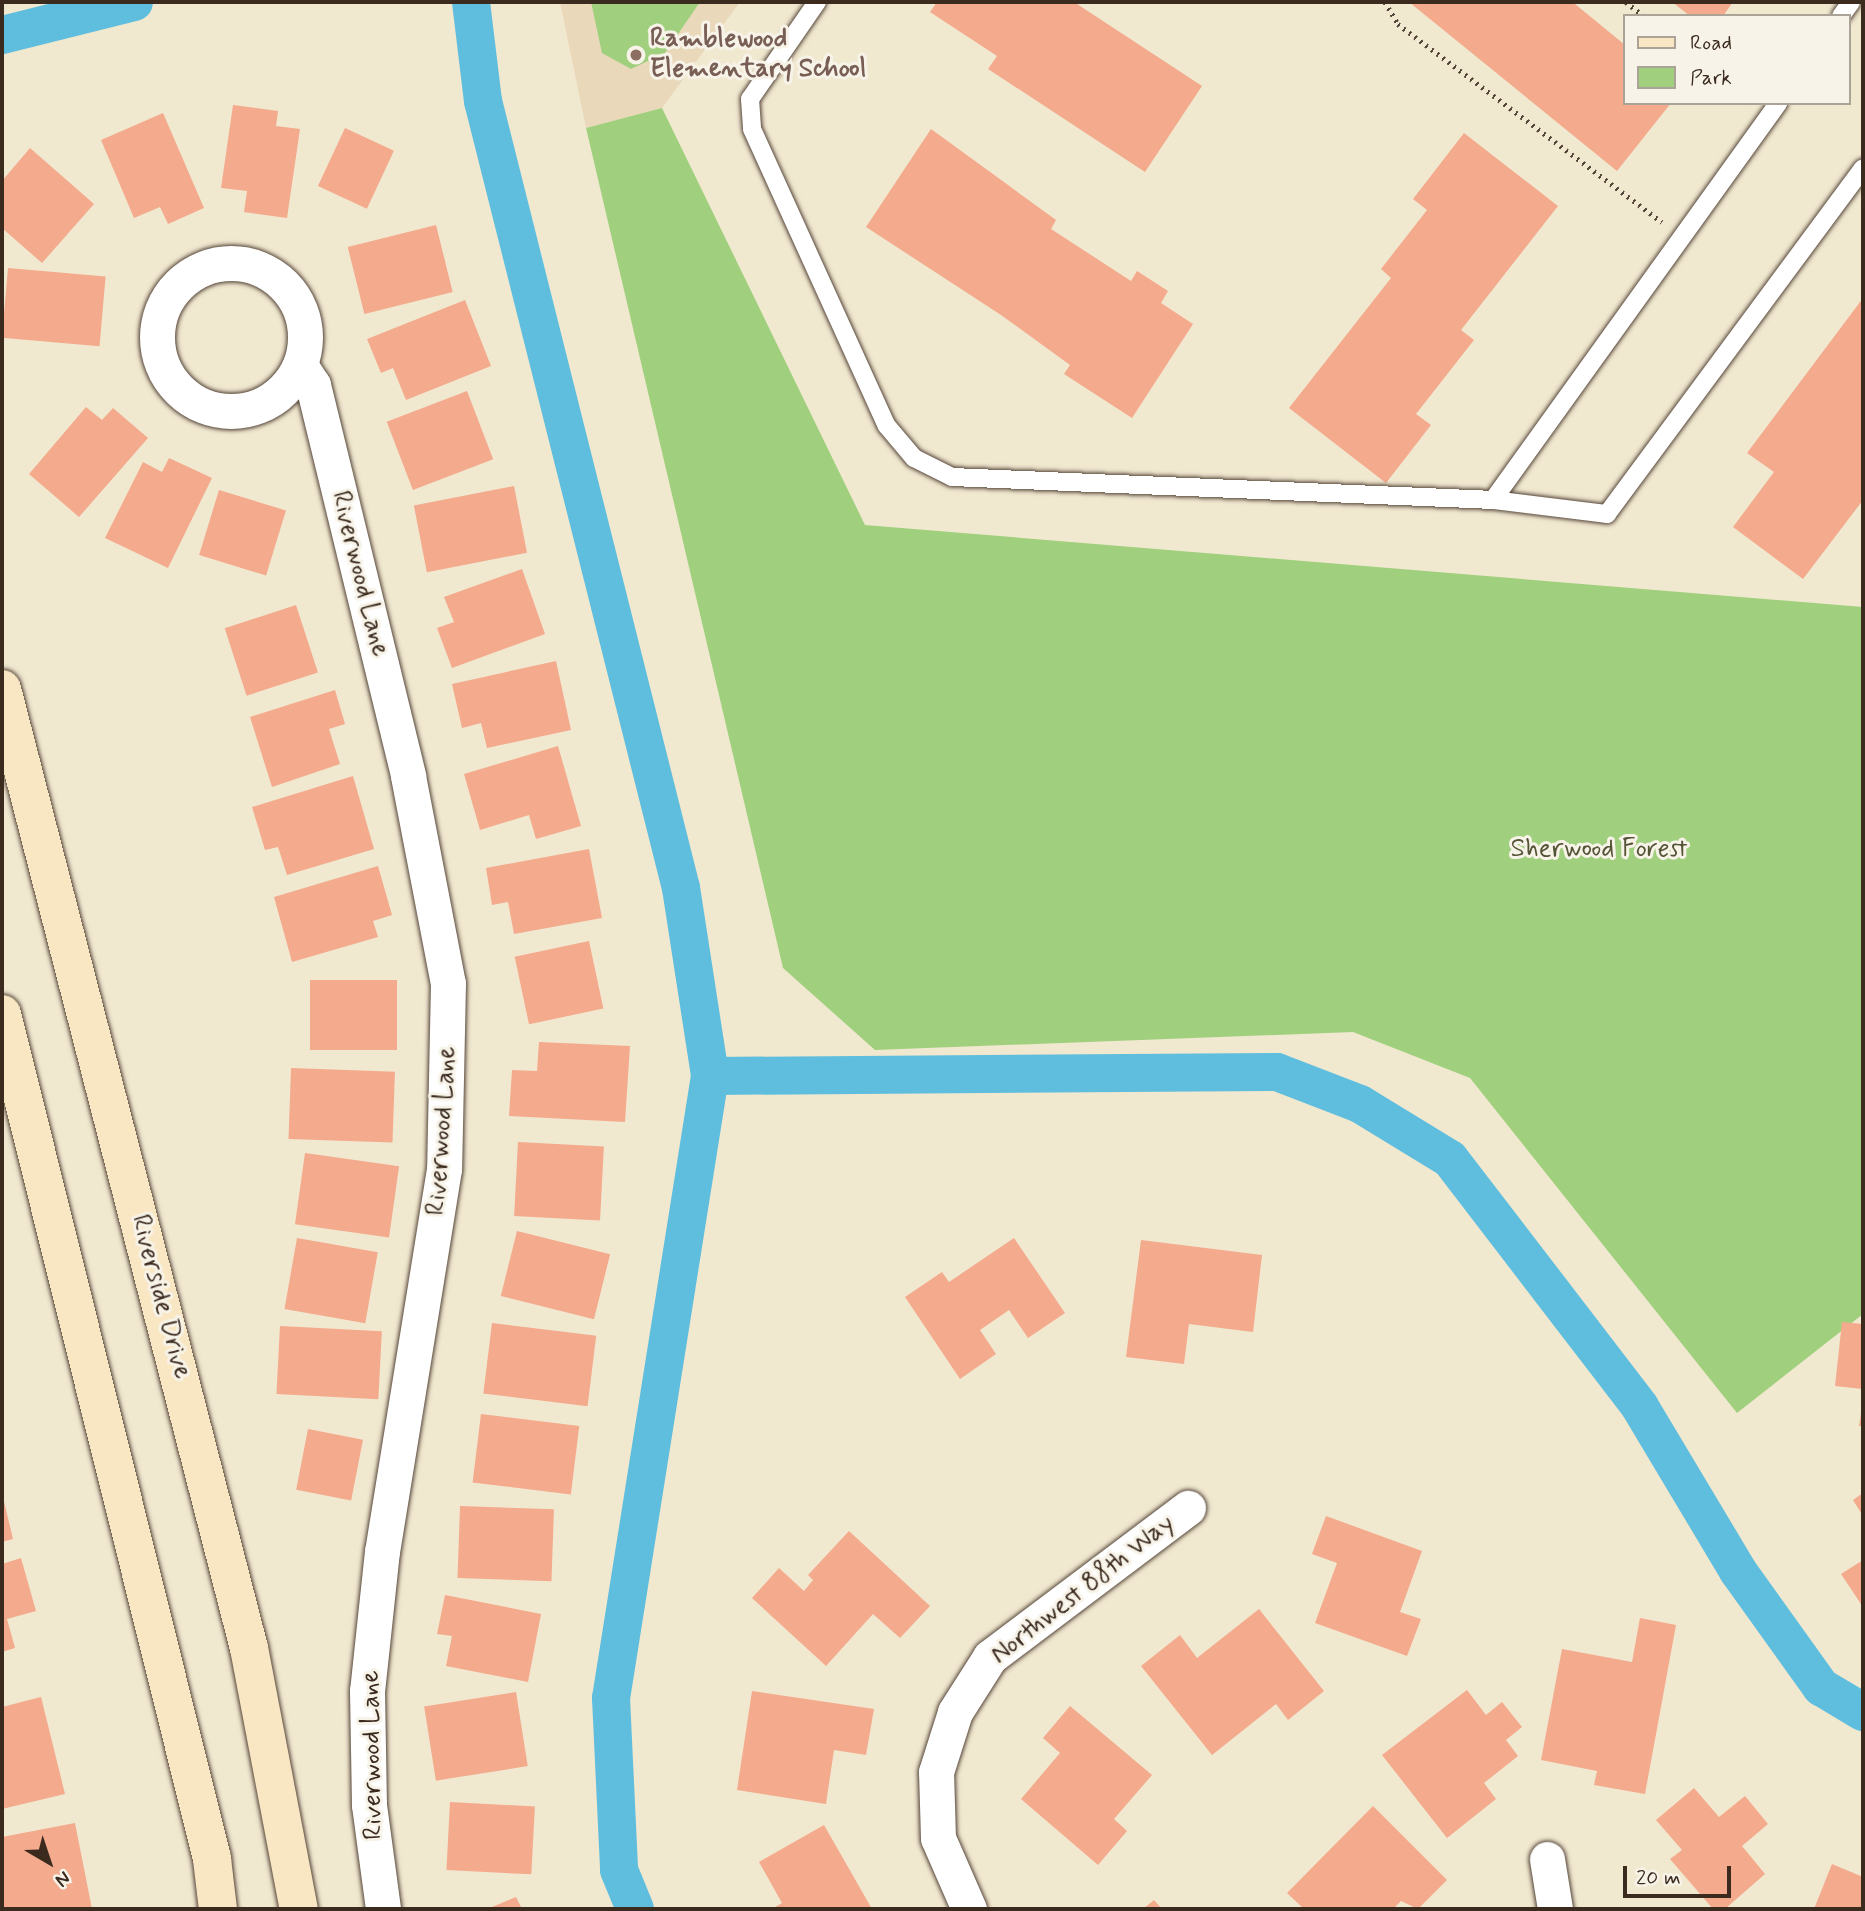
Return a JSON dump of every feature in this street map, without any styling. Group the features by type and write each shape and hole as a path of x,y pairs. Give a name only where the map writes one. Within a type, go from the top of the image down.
{"street":[{"path":"238,264 274,276 303,315 300,365 288,386 247,411 199,405 179,392 157,350 165,303 201,269 238,264"},
{"name":"Riverwood Lane","path":"300,365 313,385 408,776 448,983 444,1169 382,1551 367,1691 369,1805 383,1909"},
{"name":"Riverside Drive","path":"2,689 249,1647 299,1909"},
{"path":"2,1014 212,1859 218,1909"},
{"name":"Northwest 88th Way","path":"968,1909 938,1838 936,1772 955,1712 990,1657 1188,1508"},
{"path":"1547,1859 1555,1909"}],"lane":[{"path":"817,2 750,99 752,129 887,426 914,458 952,477 1493,500 1607,514 1863,167"},
{"path":"1493,500 1777,105"}],"path":[{"path":"1385,2 1398,24 1612,189 1683,236"},
{"path":"1626,2 1641,14"}],"shaded area":[{"name":"Ramblewood Elementary School","path":"560,2 740,2 662,108 586,128"}],"green space":[{"path":"591,2 700,2 665,53 631,69 602,53"},
{"name":"Sherwood Forest","path":"662,108 865,525 1863,607 1863,1314 1737,1413 1470,1078 1353,1032 875,1050 783,968 586,128"}],"building":[{"path":"937,2 1074,2 1202,86 1145,172 988,69 997,56 930,12"},
{"path":"1409,2 1575,4 1624,44 1624,105 1669,105 1617,171"},
{"path":"1672,2 1733,2 1724,14 1687,14"},
{"path":"233,105 278,111 276,126 300,129 287,218 244,212 247,191 221,188"},
{"path":"163,113 204,208 168,224 160,207 134,218 101,140"},
{"path":"345,128 394,151 367,209 318,186"},
{"path":"931,129 1056,220 1051,229 1131,281 1137,271 1168,291 1161,303 1193,324 1132,418 1064,374 1070,365 1001,315 866,227"},
{"path":"1464,133 1558,206 1461,330 1474,340 1416,414 1431,425 1386,483 1289,408 1391,278 1381,269 1427,210 1413,199"},
{"path":"30,148 94,204 42,263 2,228 2,181"},
{"path":"436,225 453,292 364,314 348,247"},
{"path":"8,268 106,277 100,346 2,338"},
{"path":"1863,298 1863,500 1803,579 1733,527 1774,472 1747,453"},
{"path":"465,300 491,366 406,400 393,368 381,373 367,339"},
{"path":"467,391 493,459 413,490 387,422"},
{"path":"86,407 102,420 113,408 148,438 79,517 29,474"},
{"path":"169,458 212,478 168,568 105,538 143,462 162,472"},
{"path":"514,486 527,553 427,572 414,505"},
{"path":"219,490 286,510 266,575 199,555"},
{"path":"522,569 545,634 452,668 437,628 454,622 444,597"},
{"path":"296,605 318,673 247,696 225,628"},
{"path":"556,661 571,730 487,748 481,723 462,728 452,684"},
{"path":"335,690 345,724 329,729 340,764 272,787 250,717"},
{"path":"558,746 581,826 536,839 529,815 480,830 464,774"},
{"path":"353,776 374,849 287,875 278,847 265,850 252,807"},
{"path":"589,849 602,918 514,934 508,902 492,905 486,868"},
{"path":"378,866 392,915 373,921 378,937 292,962 274,897"},
{"path":"589,941 603,1008 529,1024 515,957"},
{"path":"310,980 397,980 397,1050 310,1050"},
{"path":"539,1042 630,1046 625,1122 509,1116 512,1070 537,1071"},
{"path":"291,1068 395,1072 392,1143 289,1139"},
{"path":"518,1142 604,1147 600,1220 514,1216"},
{"path":"305,1153 399,1166 389,1238 295,1224"},
{"path":"517,1231 610,1254 594,1319 501,1296"},
{"path":"297,1238 378,1252 365,1323 284,1309"},
{"path":"1014,1238 1065,1313 1028,1338 1009,1310 980,1330 996,1354 960,1379 905,1297 942,1272 949,1282"},
{"path":"1141,1240 1262,1255 1253,1332 1189,1324 1184,1364 1126,1357"},
{"path":"1842,1322 1863,1324 1863,1389 1835,1386"},
{"path":"492,1323 596,1336 588,1406 483,1393"},
{"path":"280,1326 382,1331 378,1399 276,1394"},
{"path":"1862,1407 1863,1426 1859,1426"},
{"path":"481,1414 579,1426 571,1495 473,1482"},
{"path":"308,1429 363,1440 351,1501 296,1490"},
{"path":"2,1493 13,1539 2,1542"},
{"path":"1863,1493 1863,1516 1853,1500"},
{"path":"460,1506 554,1509 551,1581 457,1578"},
{"path":"1326,1516 1422,1551 1400,1612 1421,1619 1407,1656 1315,1623 1337,1563 1312,1554"},
{"path":"849,1531 930,1606 900,1638 873,1614 826,1666 752,1598 779,1568 804,1591 813,1580 808,1575"},
{"path":"21,1558 36,1611 7,1619 15,1648 2,1652 2,1564"},
{"path":"1863,1560 1863,1607 1841,1574"},
{"path":"445,1595 541,1614 528,1682 446,1666 452,1636 437,1634"},
{"path":"1259,1609 1324,1691 1288,1720 1276,1704 1212,1755 1141,1666 1180,1635 1197,1658"},
{"path":"1640,1618 1676,1625 1645,1794 1594,1785 1597,1771 1541,1760 1562,1649 1632,1662"},
{"path":"1467,1690 1486,1715 1502,1702 1522,1727 1506,1740 1518,1756 1484,1783 1496,1799 1447,1838 1382,1755"},
{"path":"752,1691 874,1709 866,1755 834,1750 826,1804 737,1790"},
{"path":"516,1692 528,1766 436,1781 424,1707"},
{"path":"41,1697 65,1794 2,1809 2,1707"},
{"path":"1070,1706 1152,1775 1114,1819 1127,1831 1098,1865 1021,1799 1060,1753 1043,1738"},
{"path":"1694,1788 1719,1817 1745,1796 1768,1824 1742,1846 1765,1874 1725,1909 1713,1909 1670,1859 1682,1850 1656,1820"},
{"path":"450,1802 535,1806 531,1874 446,1870"},
{"path":"1373,1806 1447,1880 1418,1909 1401,1901 1393,1909 1304,1909 1287,1893"},
{"path":"75,1823 92,1909 2,1909 2,1837"},
{"path":"824,1825 872,1909 772,1909 782,1903 759,1862"},
{"path":"1832,1864 1863,1877 1863,1909 1814,1909"},
{"path":"516,1897 522,1909 487,1909"},
{"path":"1154,1900 1162,1909 1143,1909"}],"waterway":[{"path":"2,35 134,2"},
{"path":"471,2 483,101 681,888 710,1076 611,1698 619,1870 635,1909"},
{"path":"710,1076 1277,1072 1360,1104 1450,1159 1640,1407 1738,1571 1821,1687 1863,1712"}],"place":[{"name":"Ramblewood Elementary School","path":"636,55"}]}
